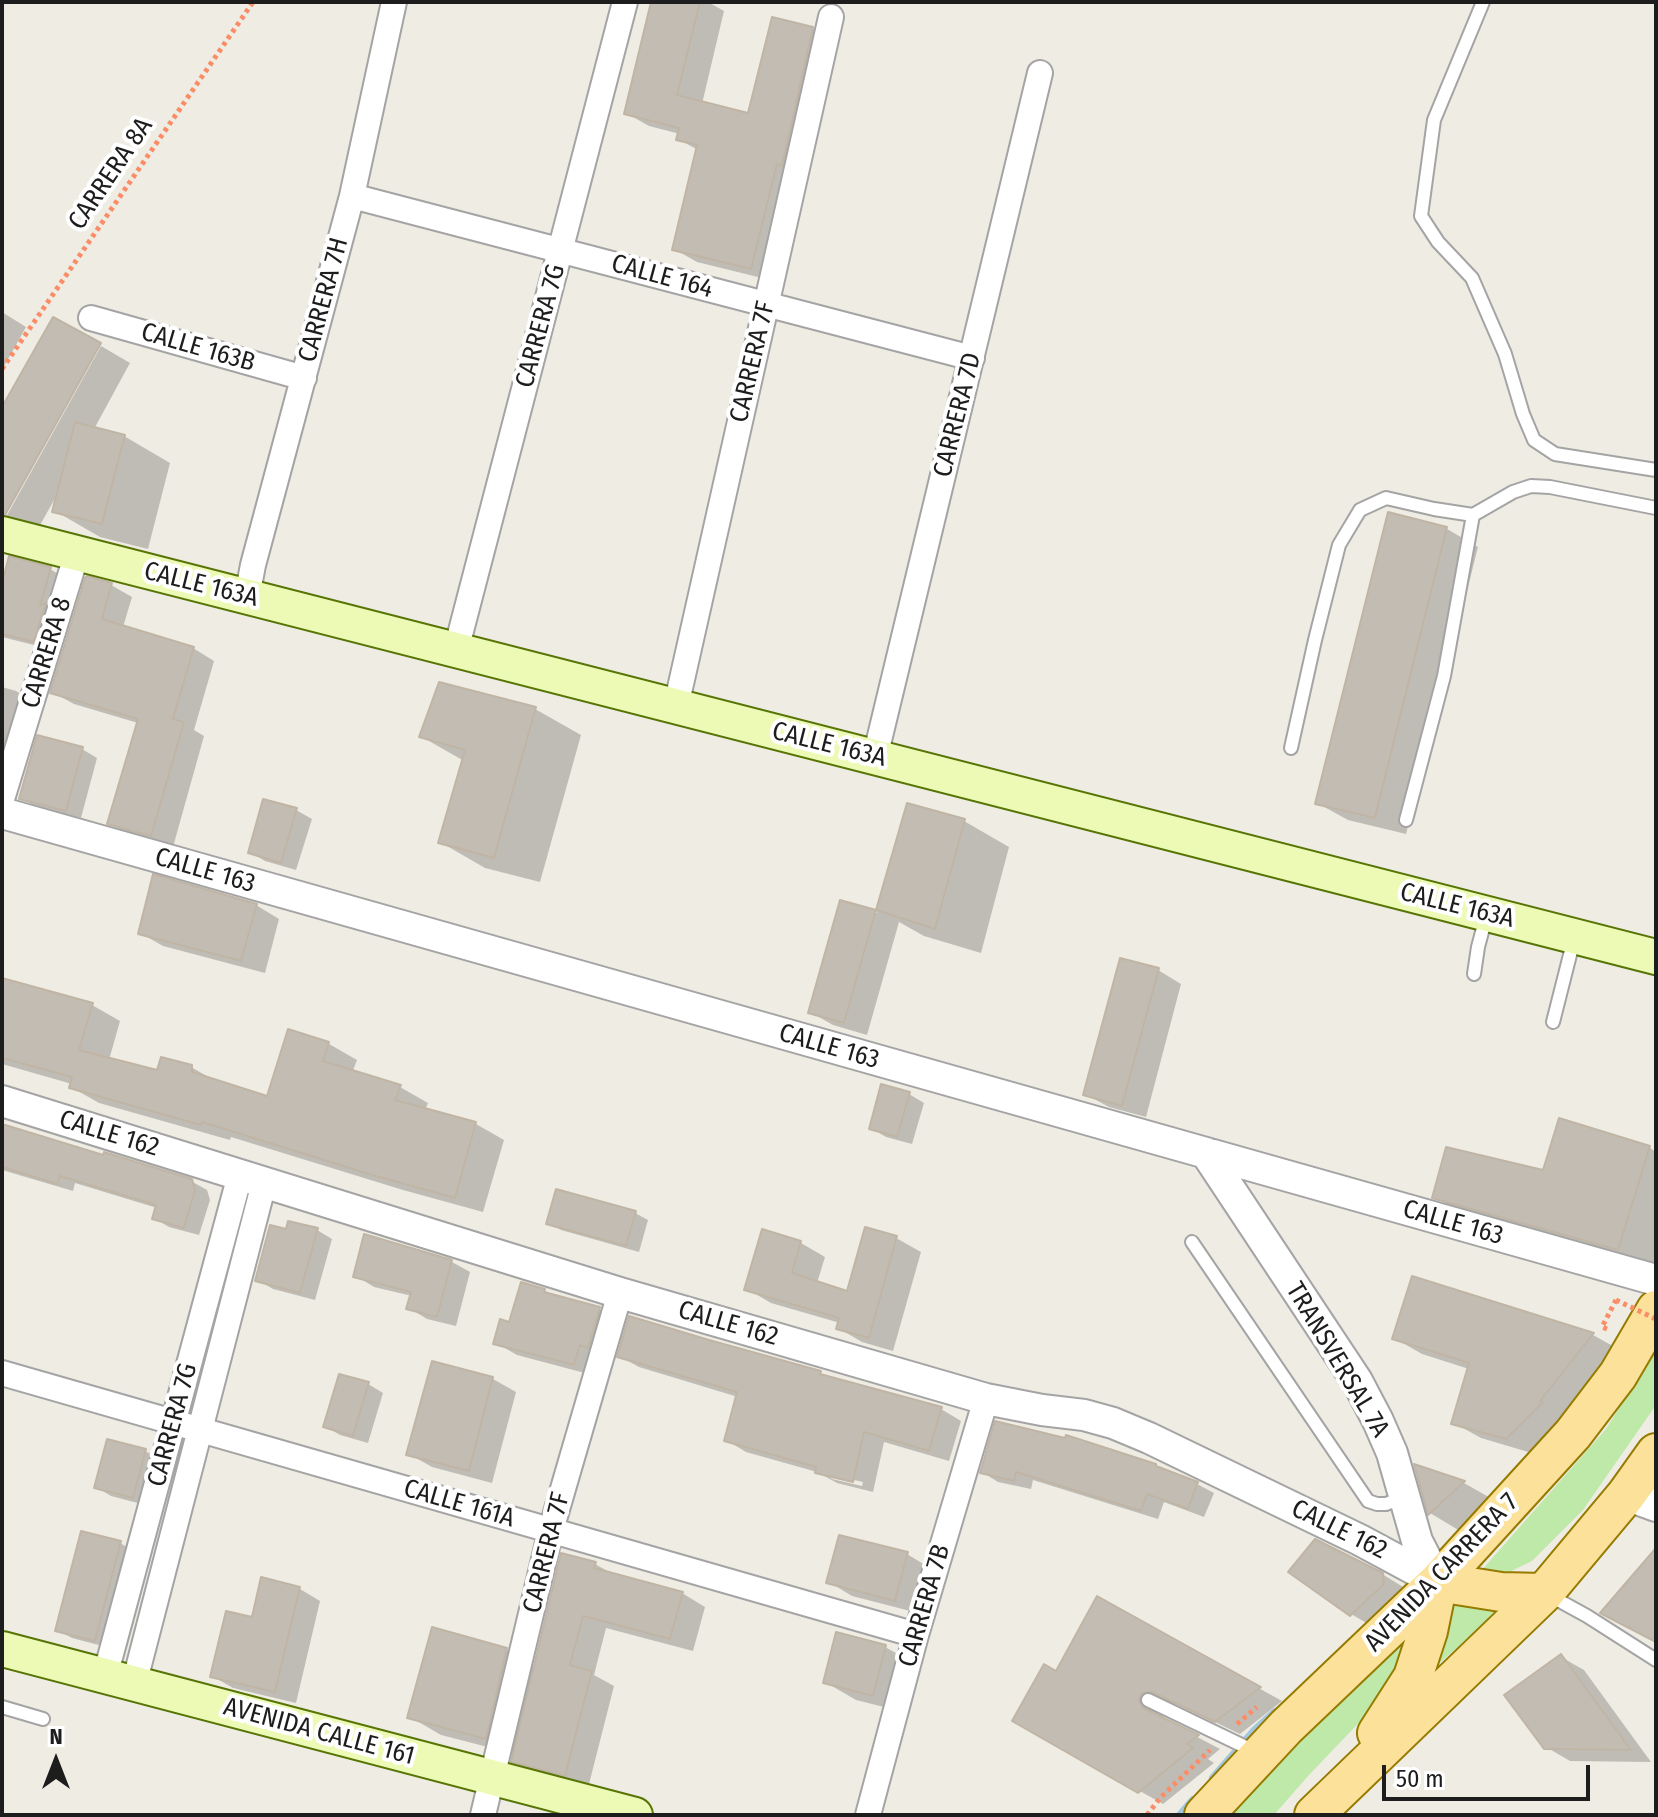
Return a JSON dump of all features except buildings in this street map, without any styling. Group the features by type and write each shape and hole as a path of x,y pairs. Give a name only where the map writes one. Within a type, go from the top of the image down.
{"main road":[{"name":"CALLE 163A","path":"2,534 1656,957"},
{"name":"AVENIDA CARRERA 7","path":"1204,1815 1286,1727 1438,1582 1573,1434 1618,1375 1656,1310"},
{"path":"1322,1807 1641,1501 1656,1453"},
{"path":"1322,1807 1394,1709 1413,1677 1428,1631 1438,1582 1501,1592 1544,1593"},
{"name":"AVENIDA CALLE 161","path":"2,1649 635,1815"}],"street":[{"name":"CARRERA 7H","path":"247,597 352,196 394,2"},
{"name":"CARRERA 7G","path":"456,650 625,2"},
{"name":"CARRERA 7F","path":"676,706 831,17"},
{"name":"CARRERA 7D","path":"875,757 1040,73"},
{"name":"CALLE 164","path":"352,196 972,358"},
{"name":"CALLE 163B","path":"91,318 304,378"},
{"name":"CARRERA 8","path":"2,799 77,553"},
{"name":"CALLE 163","path":"2,813 1656,1280"},
{"name":"CALLE 162","path":"2,1101 620,1293 986,1399 1084,1415 1113,1423 1367,1544 1438,1582"},
{"name":"TRANSVERSAL 7A","path":"1206,1153 1357,1381 1385,1436 1417,1541 1438,1582"},
{"name":"CARRERA 7G","path":"120,1680 173,1422 252,1179"},
{"name":"CARRERA 7G","path":"120,1680 200,1430 252,1179"},
{"name":"CARRERA 7F","path":"483,1815 551,1530 620,1293"},
{"name":"CALLE 161A","path":"2,1373 916,1635"},
{"name":"CARRERA 7B","path":"868,1815 916,1635 986,1399"}],"lane":[{"path":"1483,2 1434,120 1421,216 1438,242 1472,278 1505,354 1534,440 1555,454 1656,470"},
{"path":"1291,748 1339,545 1360,510 1386,498 1473,515 1513,492 1531,486 1656,508"},
{"path":"1406,820 1444,676 1473,515"},
{"path":"1474,974 1487,914"},
{"path":"1553,1022 1574,936"},
{"path":"1192,1242 1368,1501 1386,1504 1404,1497"},
{"path":"1544,1593 1656,1660"},
{"path":"1148,1700 1261,1754"},
{"path":"2,1707 43,1719"}],"path":[{"name":"CARRERA 8A","path":"2,369 253,2"},
{"path":"1616,1300 1656,1319"}],"green space":[{"path":"1656,1349 1656,1405 1583,1510 1532,1561 1505,1574 1481,1571 1606,1429"},
{"path":"1454,1597 1499,1611 1427,1674"},
{"path":"1406,1640 1392,1675 1372,1709 1274,1815 1230,1815 1259,1782"}],"waterway":[{"path":"1213,1778 1275,1712"},
{"path":"1180,1815 1193,1800"}]}
